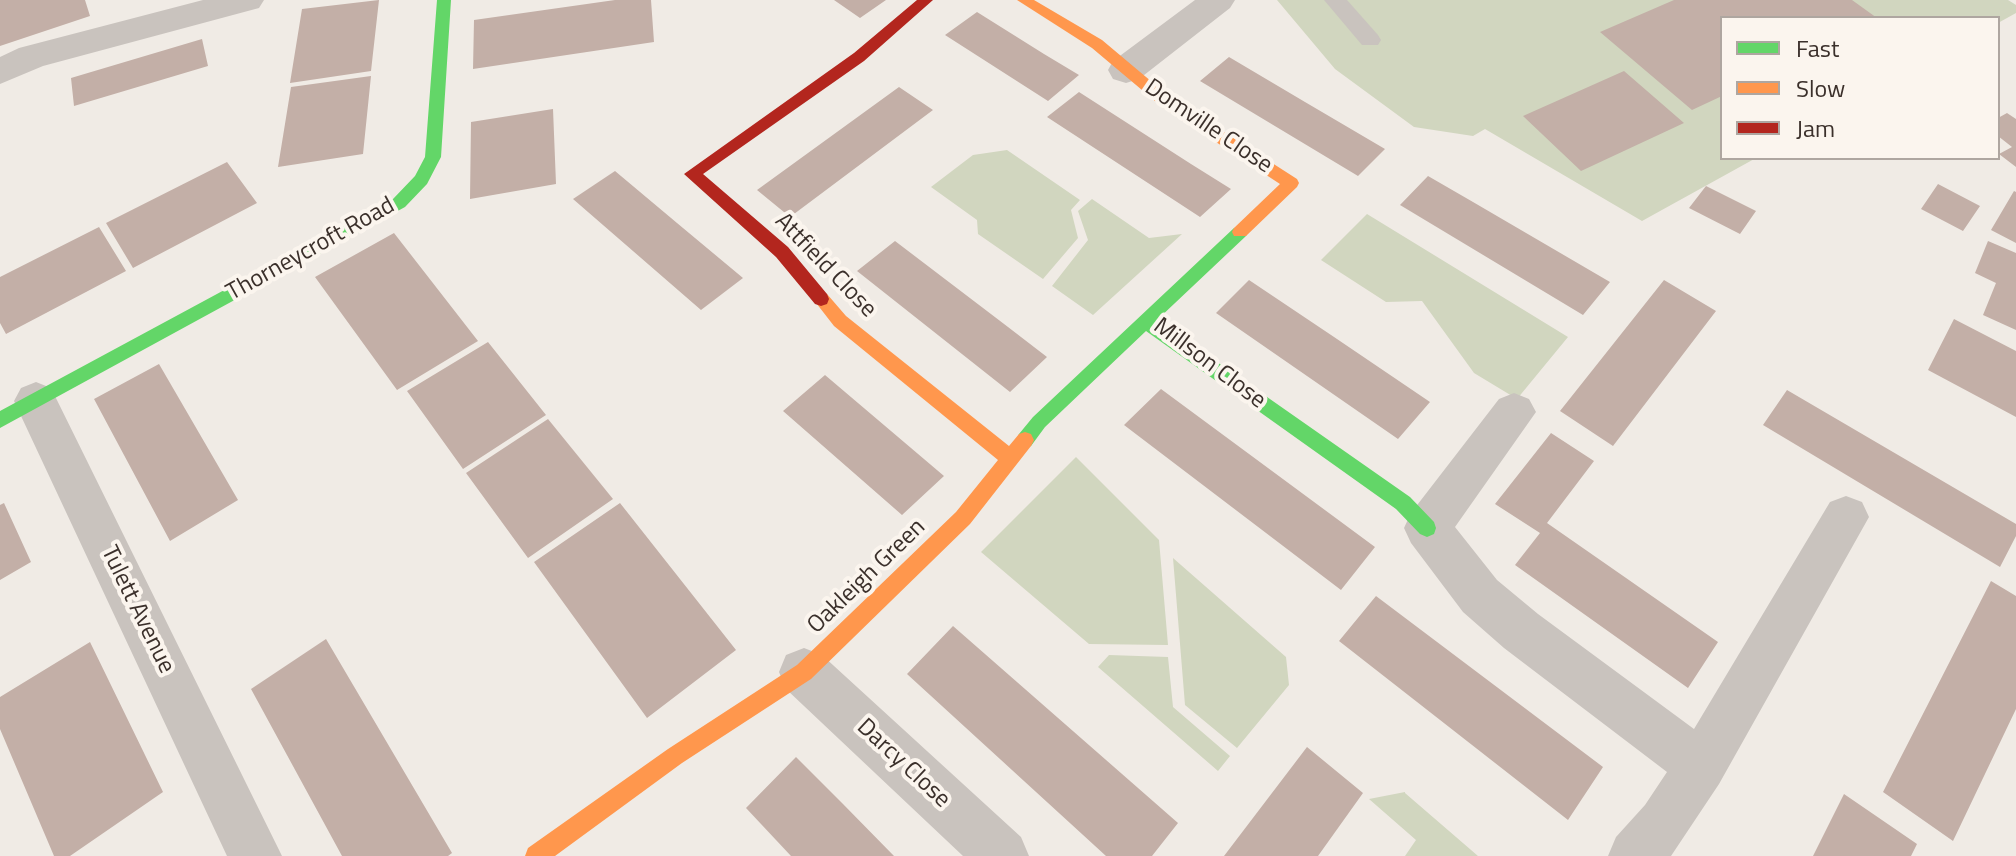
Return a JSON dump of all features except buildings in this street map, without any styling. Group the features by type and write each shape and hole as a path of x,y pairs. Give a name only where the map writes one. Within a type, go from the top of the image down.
{"street":[{"path":"0,71 32,57 247,0"},
{"name":"Thorneycroft Road","path":"18,410 399,203 421,180 433,157 444,0"},
{"name":"Attfield Close","path":"926,0 859,57 692,174 782,252 840,321 1010,458"},
{"name":"Domville Close","path":"1024,0 1097,44 1166,102 1291,183"},
{"name":"Domville Close","path":"1126,70 1218,0"},
{"name":"Millson Close","path":"1291,183 1145,321 1403,503 1427,528 1480,596 1511,623 1701,766"},
{"name":"Oakleigh Green","path":"536,856 581,821 804,672 963,518 1039,422 1145,321"},
{"name":"Tulett Avenue","path":"18,410 255,856"},
{"path":"1427,528 1514,412"},
{"path":"1635,856 1664,824 1701,766 1846,517"},
{"name":"Darcy Close","path":"804,672 1002,856"}],"lane":[{"path":"1335,0 1370,40"}],"green space":[{"path":"1277,0 2008,0 2016,5 2016,13 2000,22 2000,16 1720,16 1720,160 1752,160 1642,221 1485,129 1473,136 1414,127 1335,69"},
{"path":"1007,150 1080,200 1071,210 1078,238 1043,279 978,234 977,220 931,187 973,155"},
{"path":"1092,199 1149,238 1182,234 1093,315 1052,286 1088,240 1078,211"},
{"path":"1367,214 1568,337 1517,399 1474,373 1422,301 1386,302 1321,260"},
{"path":"1076,457 1159,540 1168,645 1089,644 981,552"},
{"path":"1173,558 1286,657 1289,685 1237,748 1185,705"},
{"path":"1109,655 1168,657 1173,707 1230,756 1218,771 1098,667"},
{"path":"1405,792 1478,856 1405,856 1416,840 1369,799"}],"traffic: fast":[{"path":"0,420 399,203 421,180 433,157 444,0"},
{"path":"1240,232 1145,321 1403,503 1427,528"},
{"path":"1025,440 1039,422 1145,321"}],"traffic: slow":[{"path":"1024,0 1097,44 1166,102 1291,183 1240,232"},
{"path":"821,299 840,321 1010,458"},
{"path":"536,856 675,756 804,672 963,518 1025,440"}],"traffic: jam":[{"path":"821,299 782,252 692,174 859,57 926,0"}]}
